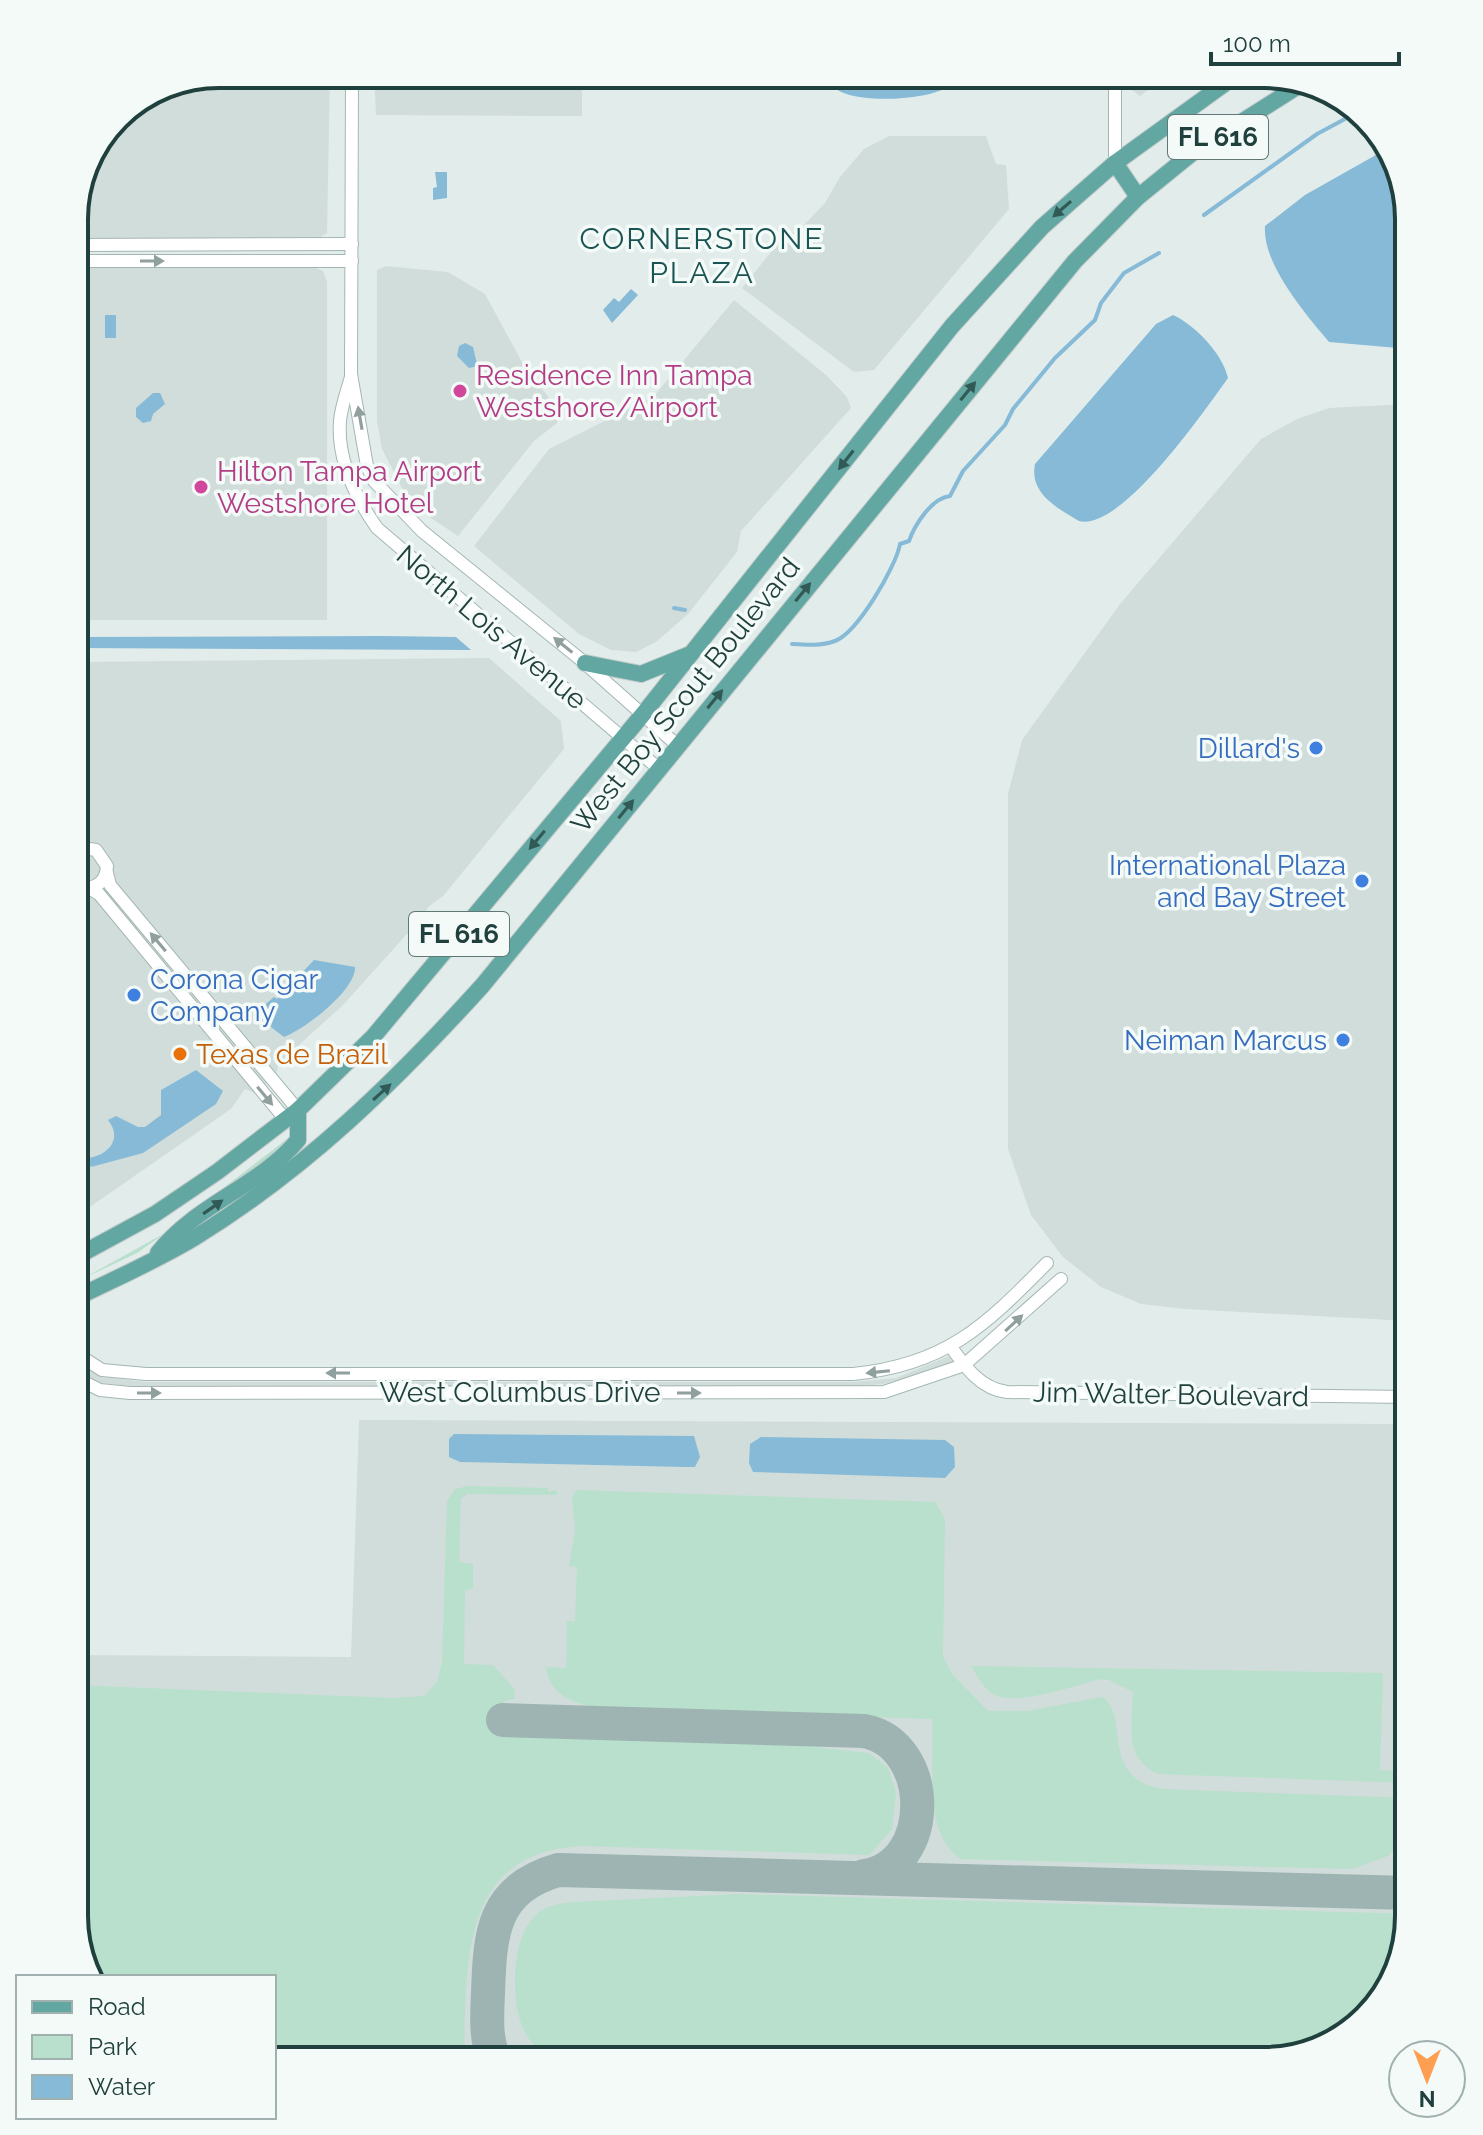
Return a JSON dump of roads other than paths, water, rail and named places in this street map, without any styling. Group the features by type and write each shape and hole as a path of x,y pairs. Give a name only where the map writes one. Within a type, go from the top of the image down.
{"main road":[{"name":"West Boy Scout Boulevard","path":"88,1250 155,1214 217,1172 291,1114 373,1037 693,653 952,326 1042,227 1115,163 1219,88"},
{"name":"West Boy Scout Boulevard","path":"88,1292 193,1238 303,1162 405,1072 482,986 1075,261 1138,197 1191,154 1291,91"},
{"path":"1115,163 1138,197"},
{"path":"585,663 641,674 693,653"},
{"path":"155,1258 173,1234 284,1157 298,1140 291,1114"}],"street":[{"name":"North Lois Avenue","path":"352,88 351,374 367,466 383,494 422,531 585,663 677,745"},
{"path":"1115,88 1115,163"},
{"path":"88,245 352,244"},
{"path":"250,245 250,261"},
{"path":"88,261 352,261"},
{"name":"North Lois Avenue","path":"351,374 340,421 345,466 362,506 377,528 659,769"},
{"path":"88,849 96,850 106,860 110,885 190,980 291,1114"},
{"path":"89,888 100,883 107,873"},
{"path":"89,888 99,894 186,1000 291,1114"},
{"path":"186,1000 190,980"},
{"path":"88,1248 93,1247"},
{"name":"West Columbus Drive","path":"88,1361 102,1370 146,1374 853,1374 894,1370 951,1347 1004,1307 1047,1263"},
{"path":"964,1365 1061,1279"},
{"name":"Jim Walter Boulevard","path":"951,1347 964,1365 992,1390 1007,1392 1395,1397"},
{"name":"West Columbus Drive","path":"88,1384 100,1390 130,1393 853,1394 884,1392 964,1365"}],"water":[{"path":"944,88 921,96 890,99 859,97 836,89"},
{"path":"1378,154 1391,185 1394,202 1395,348 1329,342 1297,303 1278,272 1270,256 1265,226 1305,195"},
{"path":"435,172 447,172 447,198 433,200 433,188 437,187"},
{"path":"631,289 638,295 612,323 603,310 614,298 619,302"},
{"path":"105,315 116,315 116,338 105,338"},
{"path":"1173,315 1207,341 1220,359 1228,378 1182,440 1139,489 1117,508 1097,519 1079,521 1054,505 1040,491 1034,474 1035,464 1156,324"},
{"path":"465,343 473,347 477,364 474,367 469,368 457,356 459,346"},
{"path":"153,393 160,393 165,404 153,414 151,421 143,423 136,417 136,408"},
{"path":"88,637 456,637 471,650 88,648"},
{"path":"314,960 355,967 353,976 328,1008 284,1037 254,1014 274,997 277,999"},
{"path":"196,1070 223,1091 216,1104 143,1153 91,1167 88,1158 106,1151 113,1141 114,1134 108,1120 116,1116 138,1127 145,1127 161,1115 161,1090"},
{"path":"454,1434 694,1436 700,1457 695,1467 460,1462 449,1457 449,1439"},
{"path":"761,1437 945,1440 954,1447 955,1467 945,1478 753,1472 749,1463 750,1444"}],"waterway":[{"path":"1204,215 1317,134 1347,118"},
{"path":"792,644 830,643 854,626 883,583 900,544 909,541 925,513 937,501 950,496 963,471 1005,425 1013,409 1055,358 1095,320 1101,303 1124,273 1159,253"},
{"path":"674,608 685,610"}],"place":[{"name":"Residence Inn Tampa Westshore/Airport","path":"460,391"},
{"name":"Hilton Tampa Airport Westshore Hotel","path":"201,487"},
{"name":"Dillard's","path":"1316,748"},
{"name":"International Plaza and Bay Street","path":"1362,881"},
{"name":"Corona Cigar Company","path":"134,995"},
{"name":"Neiman Marcus","path":"1343,1040"},
{"name":"Texas de Brazil","path":"180,1054"}],"district":[{"name":"CORNERSTONE PLAZA","path":"702,256"}]}
